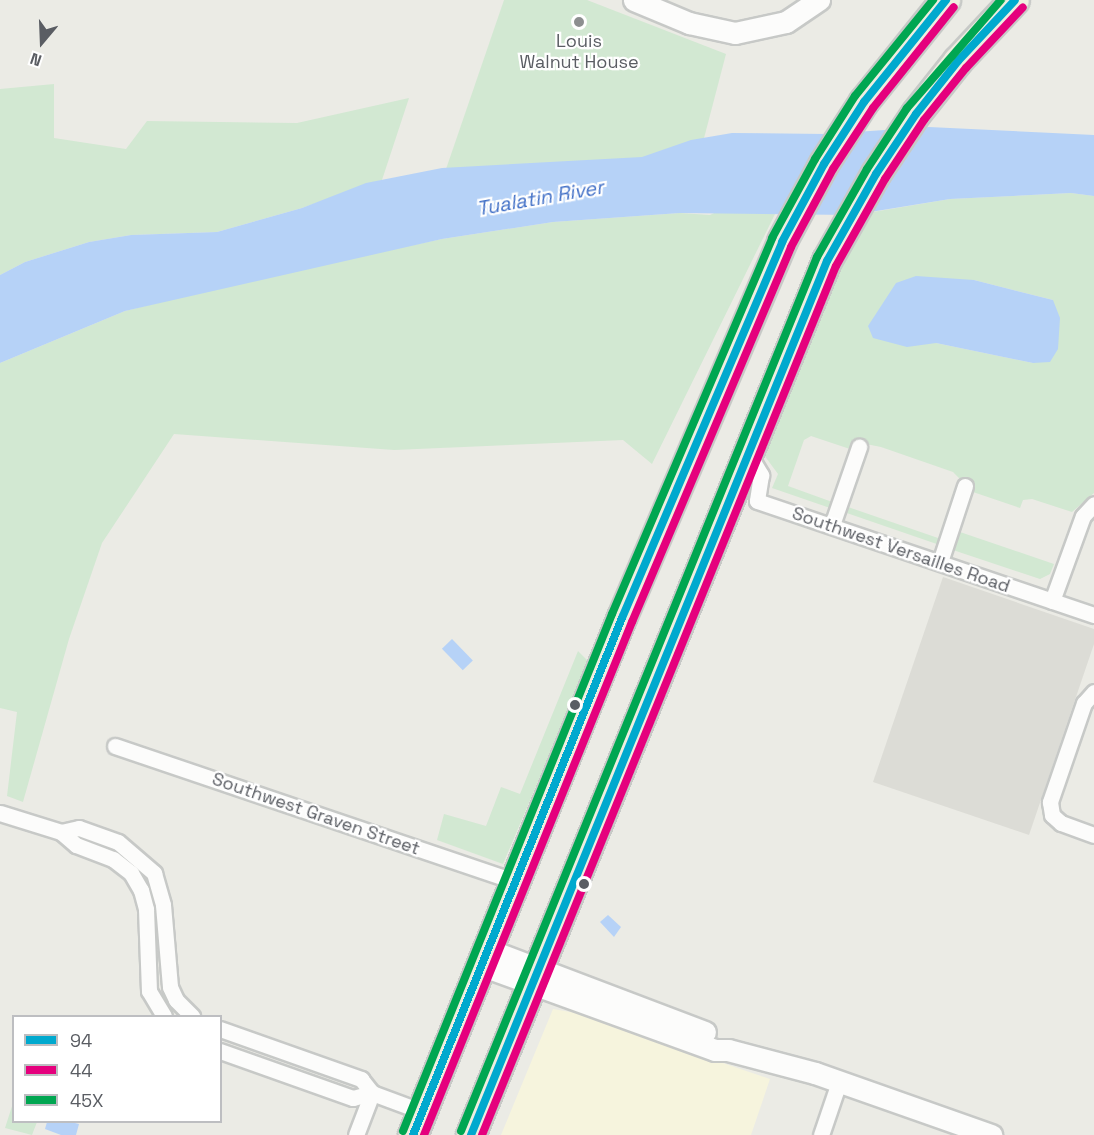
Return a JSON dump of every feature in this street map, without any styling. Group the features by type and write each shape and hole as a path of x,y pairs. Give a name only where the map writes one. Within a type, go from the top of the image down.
{"highway":[{"path":"418,1124 622,618 757,298 819,171 898,56 946,0"},
{"path":"471,1135 807,307 837,242 876,174 916,114 974,42 1015,0"}],"street":[{"path":"634,0 689,23 735,33 786,22 819,0"},
{"path":"832,525 859,447"},
{"name":"Southwest Versailles Road","path":"748,453 760,475 757,501 1094,615"},
{"path":"940,562 965,486"},
{"path":"1052,601 1083,516 1094,504"},
{"path":"1094,692 1084,703 1050,802 1052,815 1061,823 1094,834"},
{"name":"Southwest Graven Street","path":"115,746 517,882"},
{"path":"0,813 61,832 76,845 120,863 137,882 146,909 146,975 163,1015"},
{"path":"61,832 80,828 118,842 153,873 163,905 170,987 176,1000 190,1015"},
{"path":"486,958 535,977 718,1037 728,1050 839,1082 991,1135"},
{"path":"222,1030 361,1079 372,1093 418,1124"},
{"path":"222,1052 353,1098 372,1093"},
{"path":"821,1135 839,1082"},
{"path":"356,1135 372,1093"}],"shaded area":[{"path":"943,577 1094,629 1094,644 1029,835 873,782"},
{"path":"553,1009 576,1013 770,1079 751,1135 501,1135"}],"green space":[{"path":"504,0 587,0 726,54 697,165 445,172"},
{"path":"54,84 54,138 126,149 147,121 297,123 409,98 382,180 302,208 217,232 131,235 89,242 25,262 0,275 0,89"},
{"path":"1071,193 1094,196 1094,493 1072,512 1032,499 1023,500 1020,508 973,492 975,485 962,481 953,472 881,447 856,442 853,450 811,436 804,440 788,486 835,503 833,509 772,488 778,474 764,455 818,314 867,213 950,199","holes":["974,280 1053,300 1033,363 936,343"]},
{"path":"720,210 775,214 652,464 623,440 394,450 174,434 102,543 69,639 23,802 7,796 17,712 0,708 0,363 125,311 260,277 442,239 553,222 680,213 710,215"},
{"path":"848,507 942,539 940,545 846,513"},
{"path":"960,532 1054,564 1050,574 1040,579 953,550"},
{"path":"578,651 589,662 503,864 437,840 444,814 486,826 501,787 520,794"},
{"path":"12,1106 12,1123 37,1123 32,1135 5,1128"}],"water":[{"name":"Tualatin River","path":"929,127 1094,135 1094,196 1071,193 950,199 852,215 680,213 553,222 442,239 125,311 0,363 0,275 25,262 89,242 131,235 217,232 302,208 366,183 442,168 642,157 691,140 732,133 826,134"},
{"path":"916,276 974,280 1053,300 1060,318 1058,349 1050,362 1033,363 936,343 907,347 873,338 868,326 896,283"},
{"path":"452,639 473,661 463,670 442,649"},
{"path":"608,915 621,927 614,937 600,922"},
{"path":"47,1123 79,1124 76,1135 61,1135 45,1129"}],"transit line":[{"name":"45X","path":"403,1131 612,614 772,238 815,159 855,96 933,0"},
{"name":"94","path":"413,1135 622,618 782,242 824,164 864,102 946,0"},
{"name":"45X","path":"461,1131 817,257 867,169 907,108 1001,0"},
{"name":"94","path":"471,1135 827,261 876,174 916,114 958,61 1015,0"},
{"name":"44","path":"424,1135 632,622 791,247 833,169 873,108 954,7"},
{"name":"44","path":"482,1135 836,266 885,179 924,120 966,68 1023,7"}],"place":[{"name":"Louis Walnut House","path":"579,22"}]}
